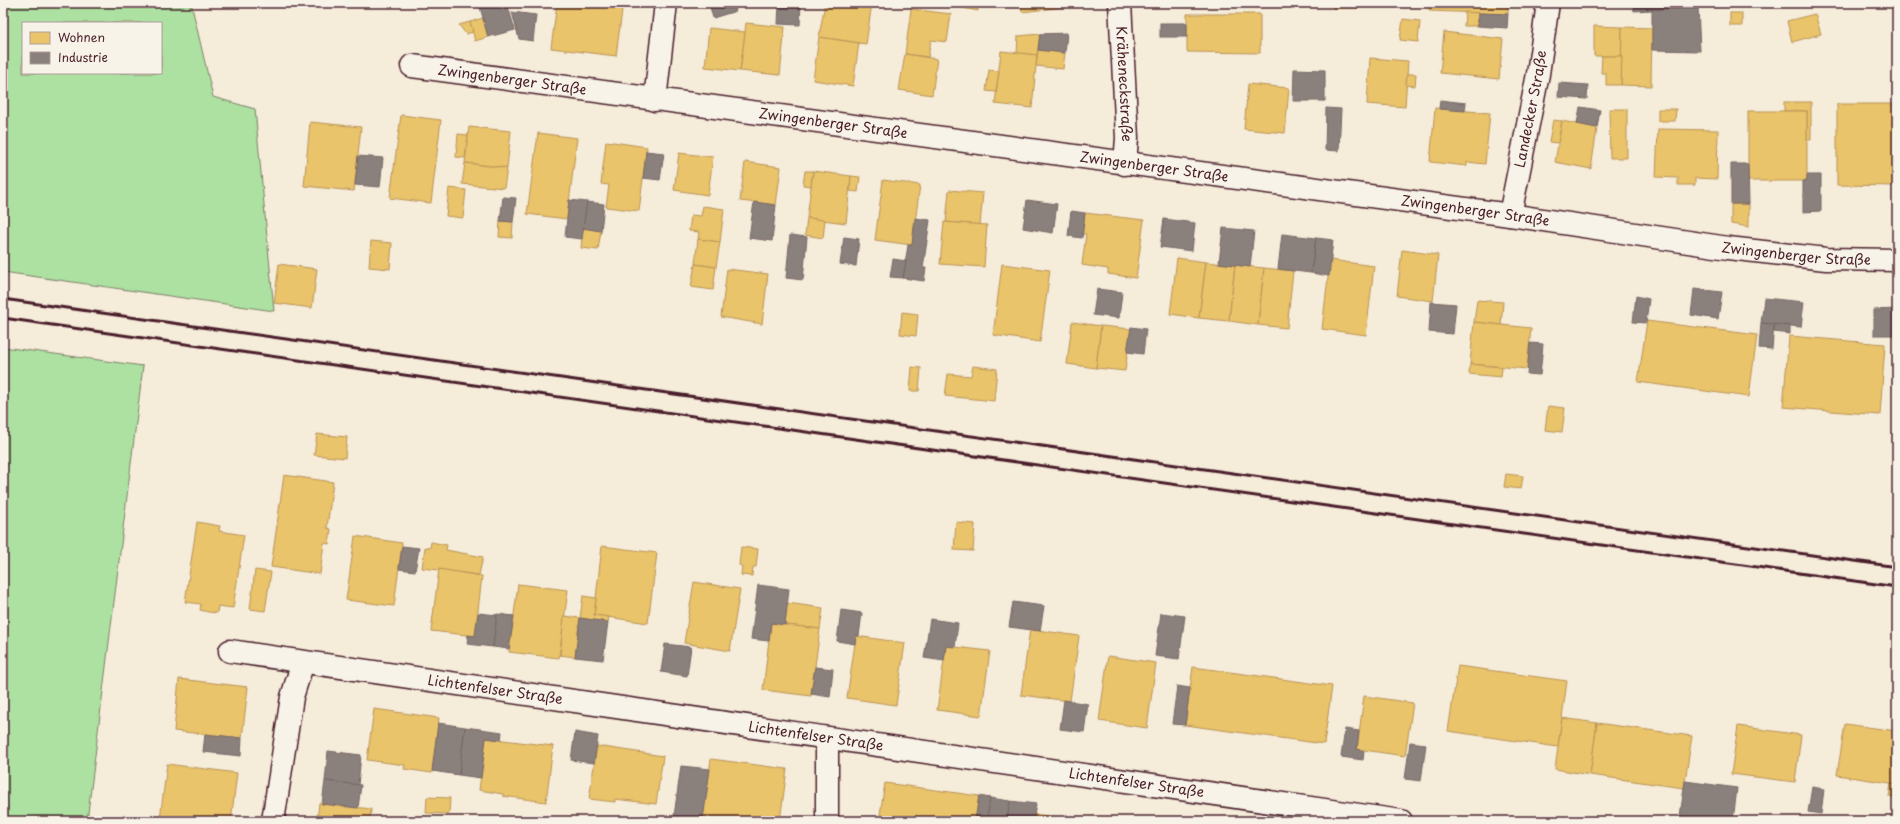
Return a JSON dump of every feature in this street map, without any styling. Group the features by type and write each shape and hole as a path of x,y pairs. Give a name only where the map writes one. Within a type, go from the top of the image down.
{"street":[{"path":"654,100 666,3"},
{"name":"Kräheneckstraße","path":"1120,3 1127,131 1125,164"},
{"name":"Landecker Straße","path":"1510,215 1538,74 1548,3"},
{"name":"Zwingenberger Straße","path":"412,66 1125,164 1510,215 1728,248 1826,259 1897,260"},
{"name":"Lichtenfelser Straße","path":"230,651 827,738 1304,814 1401,821"},
{"path":"273,821 292,697 303,662"},
{"path":"827,738 827,821"}],"green space":[{"path":"3,3 191,3 213,97 255,109 274,311 3,272"},
{"path":"3,347 143,366 87,821 3,821"}],"building: Wohnen":[{"path":"557,3 623,3 616,56 551,48"},
{"path":"825,3 872,3 866,44 819,37"},
{"path":"938,3 977,3 978,11"},
{"path":"1021,3 1071,3 1072,6 1022,12"},
{"path":"1333,3 1359,3 1359,8 1333,8"},
{"path":"1429,3 1508,3 1508,14 1429,11"},
{"path":"911,9 951,14 947,42 931,40 928,57 905,54"},
{"path":"1465,12 1478,13 1478,26 1464,26"},
{"path":"1730,13 1742,13 1742,26 1730,26"},
{"path":"1187,14 1260,14 1260,53 1187,52"},
{"path":"1815,14 1821,34 1792,42 1787,21"},
{"path":"483,18 488,37 475,41 470,22"},
{"path":"1403,19 1420,21 1418,42 1400,40"},
{"path":"470,22 473,32 466,34 459,25"},
{"path":"746,23 785,27 780,75 740,71"},
{"path":"1594,26 1622,27 1622,56 1594,56"},
{"path":"1622,27 1652,28 1651,86 1621,85"},
{"path":"709,28 745,32 740,71 705,67"},
{"path":"1444,32 1503,39 1499,79 1440,73"},
{"path":"1040,34 1037,55 1017,53 1018,36"},
{"path":"819,37 859,43 853,86 813,80"},
{"path":"1038,50 1065,53 1063,69 1036,66"},
{"path":"1001,51 1037,55 1032,108 995,104"},
{"path":"905,54 937,59 932,95 899,90"},
{"path":"1602,56 1622,56 1621,85 1606,85 1606,73 1601,73"},
{"path":"1370,58 1408,61 1405,107 1367,104"},
{"path":"989,70 999,71 996,92 986,91"},
{"path":"1407,74 1416,74 1415,86 1406,85"},
{"path":"1248,84 1289,88 1285,133 1244,129"},
{"path":"1784,102 1811,102 1811,140 1807,140 1807,111 1784,111"},
{"path":"1837,104 1897,104 1897,186 1837,185"},
{"path":"1435,108 1490,113 1485,164 1467,162 1467,166 1430,162"},
{"path":"1609,109 1627,109 1627,158 1610,158"},
{"path":"1658,109 1676,109 1675,121 1658,121"},
{"path":"1748,111 1807,111 1807,181 1748,181"},
{"path":"401,115 441,120 431,203 390,198"},
{"path":"1553,120 1562,121 1558,143 1549,142"},
{"path":"1562,121 1597,128 1591,169 1555,162"},
{"path":"310,122 361,127 354,191 304,186"},
{"path":"469,127 511,131 507,168 465,163"},
{"path":"1658,129 1718,130 1717,179 1695,178 1695,185 1678,185 1678,178 1656,177"},
{"path":"538,133 577,138 567,219 527,214"},
{"path":"458,134 468,135 465,158 456,157"},
{"path":"606,141 647,147 639,211 606,207 609,185 601,184"},
{"path":"679,153 713,157 708,195 674,190"},
{"path":"745,162 781,167 776,205 740,201"},
{"path":"465,163 507,168 504,188 462,184"},
{"path":"805,171 813,171 811,186 803,185"},
{"path":"813,171 851,176 846,223 807,218"},
{"path":"851,176 860,177 858,192 850,191"},
{"path":"883,180 920,185 912,245 875,240"},
{"path":"449,188 466,190 463,218 446,216"},
{"path":"949,190 983,193 980,225 946,222"},
{"path":"1731,204 1749,204 1749,227 1731,224"},
{"path":"703,206 724,209 720,242 698,239 699,232 689,231 691,215 701,216"},
{"path":"1085,213 1144,220 1136,278 1108,274 1108,269 1082,265 1086,234 1082,234"},
{"path":"807,218 825,220 823,238 805,235"},
{"path":"500,221 513,222 512,238 499,237"},
{"path":"944,222 987,225 984,267 940,264"},
{"path":"583,228 601,231 598,250 581,248"},
{"path":"698,239 720,242 716,267 695,264"},
{"path":"371,241 392,243 390,269 369,267"},
{"path":"1402,250 1438,255 1433,301 1397,296"},
{"path":"1177,258 1206,262 1199,318 1170,314"},
{"path":"1330,260 1374,266 1366,335 1322,329"},
{"path":"1206,262 1235,265 1229,321 1199,318"},
{"path":"279,264 317,269 312,308 274,303"},
{"path":"695,264 716,267 713,290 691,287"},
{"path":"1002,264 1050,270 1040,342 993,335"},
{"path":"1235,265 1264,268 1258,325 1229,321"},
{"path":"1264,268 1293,271 1287,328 1258,325"},
{"path":"727,269 768,274 762,324 721,317"},
{"path":"1477,300 1503,302 1501,325 1474,322"},
{"path":"902,312 918,314 916,336 900,334"},
{"path":"1647,321 1757,335 1749,397 1638,382"},
{"path":"1072,322 1101,326 1096,368 1067,364"},
{"path":"1474,322 1531,328 1527,369 1470,364"},
{"path":"1101,326 1131,329 1125,371 1096,368"},
{"path":"1789,336 1885,344 1880,415 1783,407"},
{"path":"1470,364 1502,367 1501,377 1469,374"},
{"path":"973,366 997,369 994,401 945,396 948,374 971,376"},
{"path":"912,367 921,368 919,391 910,391"},
{"path":"1548,406 1565,408 1562,432 1545,430"},
{"path":"317,434 347,437 345,458 314,455"},
{"path":"1506,474 1523,476 1521,489 1504,487"},
{"path":"284,475 333,482 327,528 331,529 329,544 324,543 320,574 271,567"},
{"path":"197,522 220,526 219,531 244,535 233,608 218,606 217,613 208,612 200,610 201,604 185,602"},
{"path":"956,522 975,524 973,551 954,550"},
{"path":"355,536 402,543 394,606 346,600"},
{"path":"431,542 447,545 446,550 483,557 479,575 422,568 425,547 430,548"},
{"path":"602,546 657,553 648,623 594,615"},
{"path":"741,547 758,549 756,567 753,567 752,576 741,575 742,566 739,565"},
{"path":"439,569 482,576 475,636 431,631"},
{"path":"255,570 271,572 265,611 250,609"},
{"path":"694,582 740,589 730,651 684,643"},
{"path":"518,584 568,590 559,658 509,652"},
{"path":"583,596 596,598 594,615 609,617 608,622 580,618"},
{"path":"787,603 823,608 820,629 785,625"},
{"path":"564,616 580,618 575,657 560,655"},
{"path":"771,623 820,629 811,696 763,690"},
{"path":"1030,629 1079,636 1070,701 1021,695"},
{"path":"856,636 905,643 896,705 847,698"},
{"path":"946,646 990,651 981,716 937,710"},
{"path":"1108,656 1156,663 1147,728 1099,721"},
{"path":"1458,666 1567,681 1558,747 1448,731"},
{"path":"1193,667 1332,686 1324,744 1185,725"},
{"path":"179,679 248,687 242,738 174,731"},
{"path":"1364,696 1413,703 1405,756 1357,749"},
{"path":"374,709 439,718 432,773 404,769 405,765 367,760"},
{"path":"1562,718 1597,723 1590,775 1555,769"},
{"path":"1597,723 1692,736 1684,788 1590,775"},
{"path":"1845,724 1897,731 1897,784 1837,775"},
{"path":"1738,726 1801,735 1795,782 1731,774"},
{"path":"486,738 553,746 546,802 503,796 503,794 479,790"},
{"path":"597,746 663,756 656,804 615,799 615,802 589,799"},
{"path":"711,759 787,769 780,821 718,821 703,819"},
{"path":"167,764 237,773 231,821 173,821 160,819"},
{"path":"885,783 979,796 975,821 879,821"},
{"path":"1891,783 1897,784 1897,798 1889,797"},
{"path":"427,797 450,798 449,814 426,813"},
{"path":"319,803 371,809 370,821 317,821"},
{"path":"1034,814 1076,820 1076,821 1033,821"}],"building: Industrie":[{"path":"496,3 507,3 515,30 488,37 480,7"},
{"path":"709,3 734,3 736,11 713,18"},
{"path":"779,3 801,3 800,25 778,24"},
{"path":"1633,3 1668,3 1669,9 1634,11"},
{"path":"1698,7 1700,51 1652,50 1652,10"},
{"path":"512,12 536,15 533,41 519,39"},
{"path":"1478,13 1508,14 1507,28 1478,26"},
{"path":"1160,23 1187,23 1187,37 1160,37"},
{"path":"1067,33 1065,53 1038,50 1040,34"},
{"path":"1294,69 1325,70 1325,101 1293,101"},
{"path":"1559,83 1588,85 1587,99 1558,97"},
{"path":"1440,100 1466,103 1465,111 1439,109"},
{"path":"1580,107 1600,110 1597,128 1577,124"},
{"path":"1326,108 1341,109 1339,151 1325,150"},
{"path":"646,151 664,153 660,180 643,178"},
{"path":"358,156 383,158 380,187 355,185"},
{"path":"1731,164 1748,164 1749,204 1731,204"},
{"path":"1807,175 1821,175 1821,211 1803,212 1803,181 1807,181"},
{"path":"503,197 516,198 513,222 500,221"},
{"path":"569,200 587,202 582,239 565,237"},
{"path":"1027,200 1057,204 1053,233 1023,228"},
{"path":"587,202 604,204 601,231 583,228"},
{"path":"754,202 776,205 772,241 749,238"},
{"path":"1071,211 1085,213 1082,238 1068,236"},
{"path":"915,218 930,220 923,268 926,268 924,281 903,278 908,245 912,245"},
{"path":"1164,219 1195,223 1192,251 1160,247"},
{"path":"1223,228 1254,231 1250,267 1219,263"},
{"path":"1282,234 1316,238 1311,273 1278,269"},
{"path":"790,235 807,237 803,280 786,278"},
{"path":"844,237 859,239 856,266 840,264"},
{"path":"1316,238 1333,240 1329,276 1311,273"},
{"path":"893,259 906,261 903,278 890,277"},
{"path":"1097,289 1122,292 1119,318 1093,315"},
{"path":"1694,289 1722,292 1718,319 1691,315"},
{"path":"1636,296 1649,299 1646,323 1633,322"},
{"path":"1764,298 1804,302 1801,327 1761,323"},
{"path":"1431,302 1456,304 1453,334 1429,332"},
{"path":"1897,309 1897,335 1874,335 1874,310"},
{"path":"1761,323 1774,324 1772,349 1759,348"},
{"path":"1774,324 1790,326 1790,334 1774,332"},
{"path":"1131,327 1146,329 1143,354 1127,352"},
{"path":"1530,343 1543,344 1540,375 1527,374"},
{"path":"402,546 419,548 415,571 399,569"},
{"path":"758,585 789,589 785,625 771,623 769,641 751,639"},
{"path":"1013,602 1044,606 1040,631 1009,627"},
{"path":"841,610 862,613 859,636 856,636 855,644 837,641"},
{"path":"478,613 497,615 493,647 467,644 468,635 475,636"},
{"path":"1161,613 1185,616 1179,659 1155,656"},
{"path":"497,614 514,616 509,649 493,647"},
{"path":"580,618 608,622 603,660 575,657"},
{"path":"930,619 958,623 955,647 946,646 944,661 924,658"},
{"path":"665,644 691,647 687,676 661,672"},
{"path":"815,667 833,669 830,697 811,694"},
{"path":"1177,686 1190,688 1185,725 1172,724"},
{"path":"1064,700 1088,704 1084,732 1060,729"},
{"path":"438,723 465,727 459,775 432,771"},
{"path":"465,727 502,732 501,740 486,738 481,778 459,775"},
{"path":"1345,729 1359,731 1357,749 1364,751 1363,760 1341,757"},
{"path":"575,732 598,736 594,763 571,760"},
{"path":"205,734 242,738 241,756 203,752"},
{"path":"1410,742 1426,744 1421,781 1405,779"},
{"path":"328,751 361,755 358,785 325,781"},
{"path":"681,766 710,769 703,819 674,816"},
{"path":"325,781 361,785 358,808 322,804"},
{"path":"1685,781 1737,788 1733,821 1718,821 1680,816"},
{"path":"1812,787 1824,789 1821,814 1808,812"},
{"path":"979,796 990,798 987,821 975,821"},
{"path":"990,798 1010,801 1007,821 987,821"},
{"path":"1010,801 1036,804 1033,821 1007,821"}],"railway":[{"path":"3,299 1897,567"},
{"path":"3,318 1897,587"}]}
